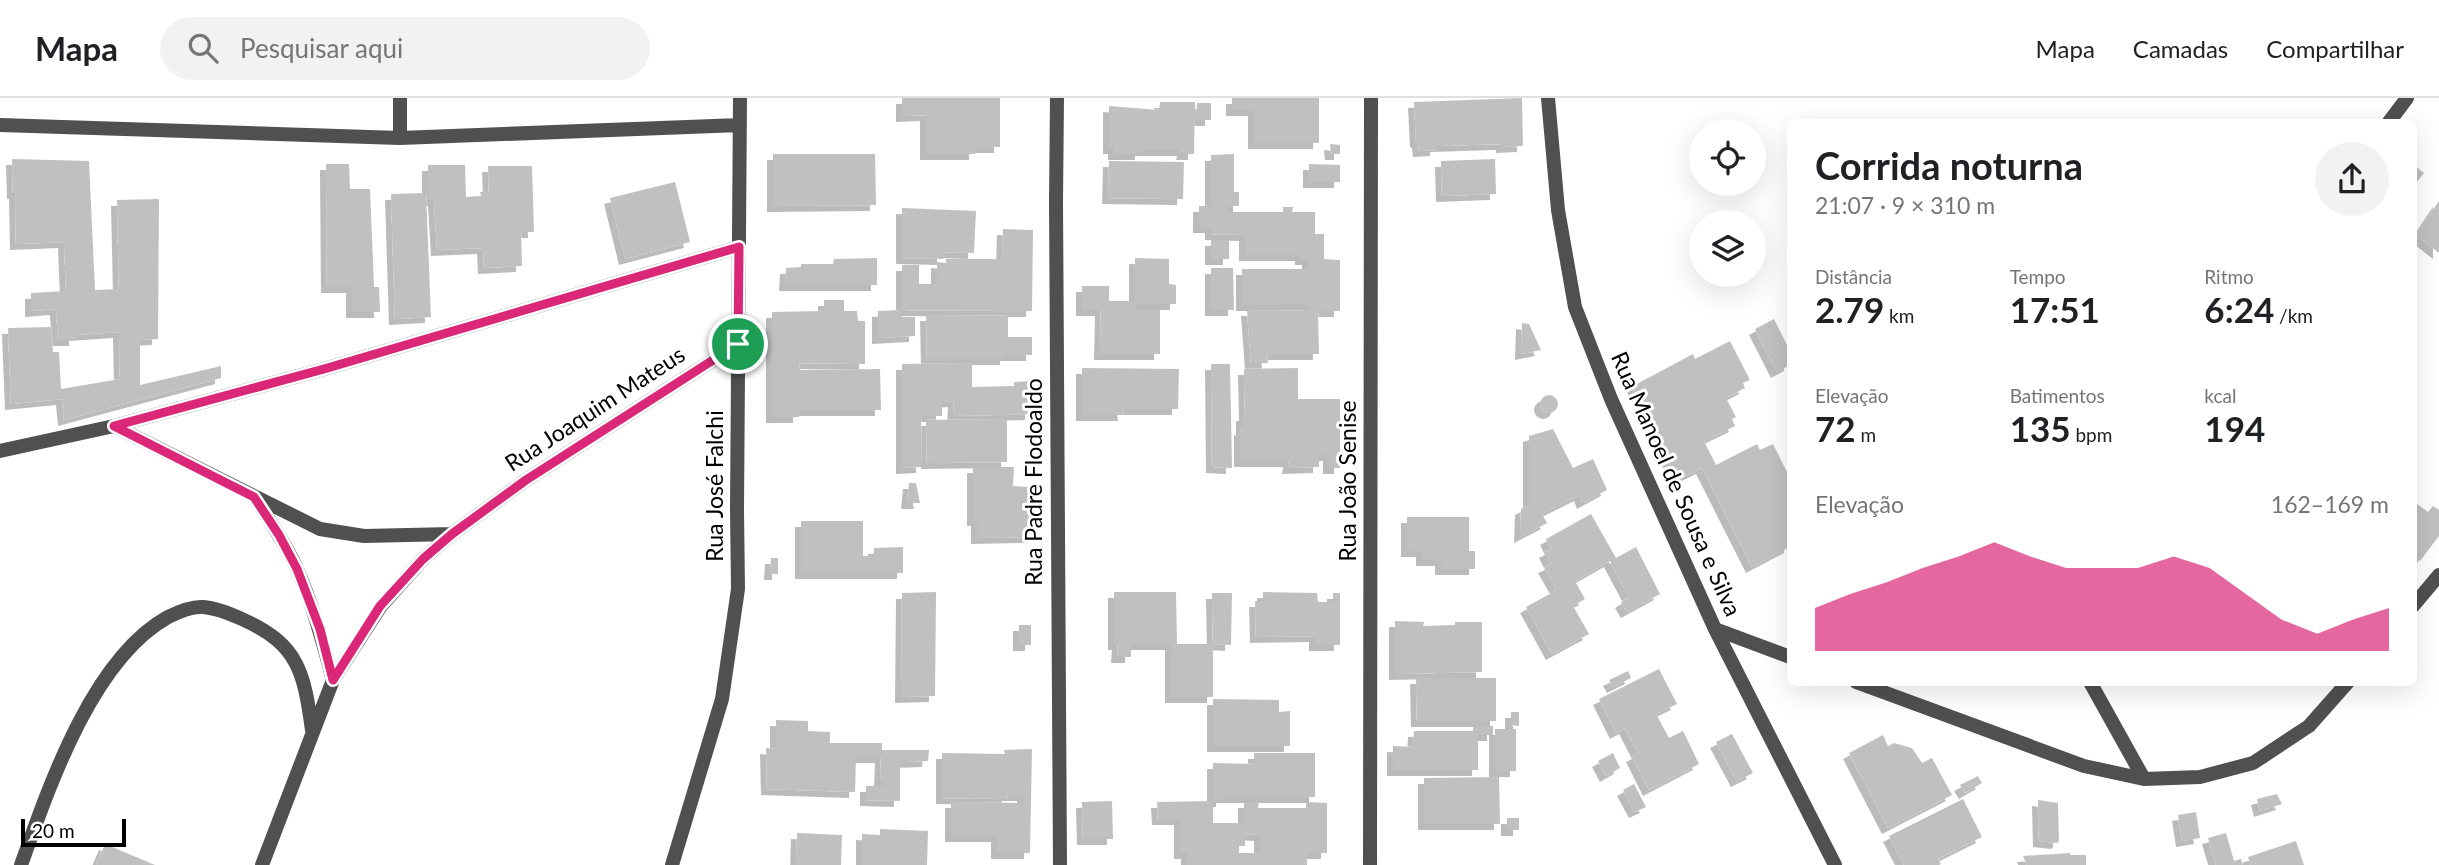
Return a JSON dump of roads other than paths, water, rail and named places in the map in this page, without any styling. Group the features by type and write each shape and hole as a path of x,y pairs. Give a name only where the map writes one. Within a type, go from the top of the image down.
{"street":[{"path":"400,98 400,138"},
{"name":"Rua José Falchi","path":"672,865 722,699 738,589 740,98"},
{"name":"Rua Padre Flodoaldo","path":"1057,98 1060,865"},
{"name":"Rua João Senise","path":"1370,865 1371,98"},
{"name":"Rua Manoel de Sousa e Silva","path":"1548,98 1558,210 1575,307 1611,399 1715,629 1835,865"},
{"path":"2391,119 2407,98"},
{"path":"0,125 400,138 740,125"},
{"path":"0,451 114,426 338,365 739,247"},
{"name":"Rua Joaquim Mateus","path":"262,865 333,680 380,606 423,559 452,534 526,480 738,344"},
{"path":"114,426 320,529 345,535 452,534"},
{"path":"254,497 297,569 320,629 333,680"},
{"path":"2417,601 2439,575"},
{"path":"21,865 67,746 100,687 126,650 150,627 180,611 201,607 226,612 274,636 286,648 301,674 307,691 312,732"},
{"path":"1715,629 1787,656"},
{"path":"1867,686 2084,766 2144,779 2200,777 2253,763 2309,726 2344,686"},
{"path":"2092,686 2144,779"}]}
